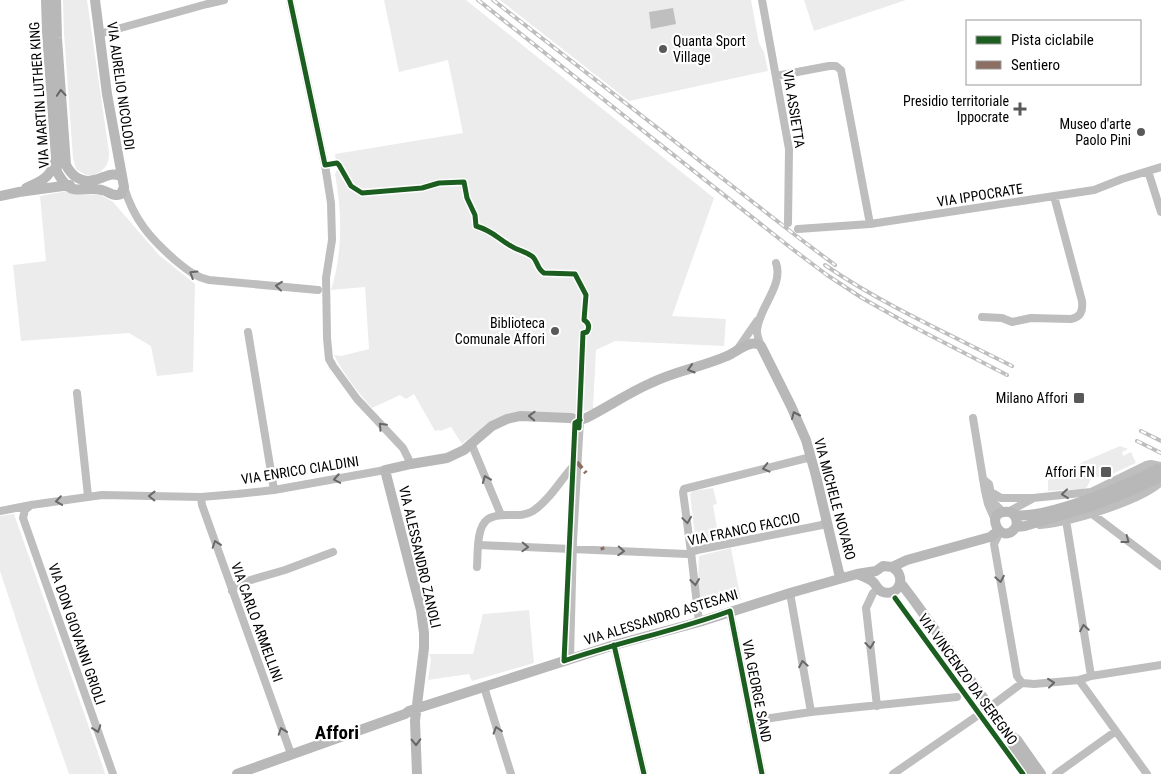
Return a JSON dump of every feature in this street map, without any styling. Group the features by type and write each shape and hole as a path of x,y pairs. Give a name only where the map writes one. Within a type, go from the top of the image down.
{"street":[{"name":"VIA MARTIN LUTHER KING","path":"46,0 57,172 66,186"},
{"name":"VIA MARTIN LUTHER KING","path":"56,0 66,165 74,177 89,181"},
{"name":"VIA AURELIO NICOLODI","path":"95,0 107,94 124,187"},
{"path":"99,34 224,0"},
{"path":"290,0 331,203 332,240 326,278 325,302 328,354 333,366 357,399 403,448 411,464"},
{"name":"VIA ASSIETTA","path":"762,0 789,149 788,223"},
{"path":"776,76 829,66 836,66 840,70 870,224"},
{"path":"110,174 117,156"},
{"path":"19,192 46,178 51,172 56,159"},
{"name":"VIA IPPOCRATE","path":"798,229 870,224 1094,190 1161,167"},
{"path":"1148,171 1161,212"},
{"path":"0,196 66,186 100,179 110,174 121,176"},
{"path":"66,186 77,190 102,190 115,196 121,194 124,187"},
{"path":"124,187 128,203 144,229 161,248 198,278 318,290"},
{"path":"982,317 1002,318 1012,322 1031,318 1070,319 1080,315 1082,300 1054,196"},
{"path":"761,346 757,332 758,324 777,277 776,263"},
{"path":"318,290 326,278"},
{"path":"318,290 325,302"},
{"path":"736,352 761,315"},
{"path":"248,332 274,490"},
{"path":"570,659 572,549 580,420 651,383 704,365 736,352 752,343 761,346"},
{"name":"VIA MICHELE NOVARO","path":"761,346 806,440 839,573 843,578"},
{"path":"77,393 88,496"},
{"name":"VIA ENRICO CIALDINI","path":"0,511 88,496 201,497 274,490 447,458 460,453 492,426 512,417 570,418 580,420"},
{"path":"973,418 988,504 1006,522 1051,524 1109,508 1156,486 1160,471"},
{"path":"471,443 500,515"},
{"path":"699,622 684,489 807,458 812,460"},
{"path":"477,567 478,545 482,526 489,518 500,515 518,516 532,511 545,500 577,462"},
{"path":"991,492 1001,498 1033,498 1091,492 1146,465 1151,464 1160,471"},
{"name":"VIA ALESSANDRO ZANOLI","path":"385,470 421,610 424,633 424,648 415,721 417,774"},
{"path":"1006,522 1092,506 1131,491 1160,471"},
{"path":"983,479 989,484 993,502 1006,522"},
{"name":"VIA CARLO ARMELLINI","path":"201,497 202,505 291,754"},
{"path":"857,574 872,580 881,591 889,593 910,559 990,537 1033,498"},
{"path":"23,518 25,510 31,505"},
{"path":"11,508 17,511 23,518"},
{"path":"1091,513 1161,566"},
{"name":"VIA FRANCO FACCIO","path":"478,545 687,554 822,525 826,517"},
{"name":"VIA DON GIOVANNI GRIOLI","path":"23,518 113,774"},
{"path":"1066,520 1091,676"},
{"path":"1006,522 994,544 1017,676 1022,683"},
{"path":"232,590 237,584 285,570 333,552"},
{"name":"VIA ALESSANDRO ASTESANI","path":"237,774 257,771 291,754 409,711 614,645 699,622 730,611 857,574 876,571 883,566 897,578"},
{"path":"876,571 874,579 876,586 866,608 878,706"},
{"name":"VIA VINCENZO DA SEREGNO","path":"897,578 990,707 1031,774"},
{"path":"790,593 811,712"},
{"name":"VIA GEORGE SAND","path":"730,611 762,774"},
{"path":"614,645 644,774"},
{"path":"893,774 1022,683 1034,684 1079,680 1091,676 1160,666"},
{"path":"1079,680 1147,774"},
{"path":"484,687 511,774"},
{"path":"751,721 811,712 957,697"},
{"path":"1056,774 1116,730"},
{"name":"VIA VINCENZO DA SEREGNO","path":"1008,734 1018,740 1041,774"}],"shaded area":[{"path":"63,0 87,0 109,152 109,160 106,167 93,175 86,175 76,169 73,158"},
{"path":"384,0 466,0 714,198 672,316 726,319 724,346 615,341 596,350 593,409 573,414 503,416 462,444 451,427 435,431 414,394 406,399 400,395 372,408 351,383 334,355 341,356 369,349 365,287 331,290 338,261 340,232 335,154 463,133 448,60 399,72"},
{"name":"Quanta Sport Village","path":"500,0 751,0 759,43 764,52 768,71 629,101"},
{"path":"804,0 906,0 814,31"},
{"name":"Quanta Sport Village","path":"673,8 676,24 651,29 649,12"},
{"path":"67,191 77,194 101,195 113,202 159,255 195,284 193,372 157,376 151,346 129,333 21,341 13,265 46,261 40,196"},
{"path":"1120,446 1128,449 1122,452 1123,456 1131,452 1136,463 1103,478 1096,476 1083,489 1048,491 1048,480"},
{"path":"713,488 717,504 713,505 719,539 696,544 690,494 693,491"},
{"path":"14,514 105,774 69,774 36,680 0,571 0,516"},
{"path":"731,548 741,600 703,610 698,585 699,556"},
{"path":"529,610 534,663 472,681 469,674 428,680 431,659 429,654 473,654 483,614"}],"railway":[{"path":"478,0 827,275 862,298 910,325 1007,375"},
{"path":"493,0 835,265"},
{"path":"825,265 893,306 1012,366"},
{"path":"1141,431 1161,441"},
{"path":"1137,441 1161,453"}],"marked path":[{"path":"577,462 586,473"}],"cycle path":[{"path":"290,0 325,165 337,163 351,186 362,193 422,188 439,183 464,182 467,198 475,215 476,226 487,230 513,247 531,255 544,273 575,274 586,295 584,320 589,327 587,332 583,333"},
{"path":"579,428 583,333"},
{"path":"580,420 575,423 564,661 689,625 730,611 762,774"},
{"path":"895,598 1023,774"},
{"path":"614,645 644,774"}],"place":[{"name":"Quanta Sport Village","path":"663,49"},
{"name":"Presidio territoriale Ippocrate","path":"1020,109"},
{"name":"Museo d'arte Paolo Pini","path":"1141,132"},
{"name":"Biblioteca Comunale Affori","path":"555,331"},
{"name":"Milano Affori","path":"1079,398"},
{"name":"Affori FN","path":"1106,472"}],"district":[{"name":"Affori","path":"337,732"}]}
